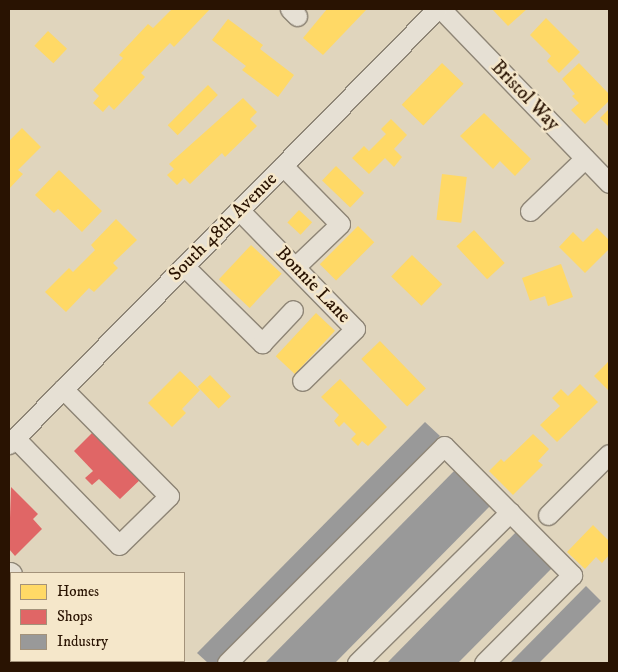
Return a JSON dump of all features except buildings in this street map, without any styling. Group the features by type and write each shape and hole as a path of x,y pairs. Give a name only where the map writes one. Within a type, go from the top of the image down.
{"street":[{"name":"South 48th Avenue","path":"12,441 437,9"},
{"name":"Bristol Way","path":"442,9 609,183"},
{"path":"530,211 585,158"},
{"path":"283,166 340,224 295,267"},
{"name":"Bonnie Lane","path":"239,210 355,329 302,381"},
{"path":"184,266 262,343 293,310"},
{"path":"12,441 119,545 169,496 63,389"},
{"path":"227,663 444,446 572,574 484,663"},
{"path":"548,515 609,454"},
{"path":"357,663 510,512"}]}
